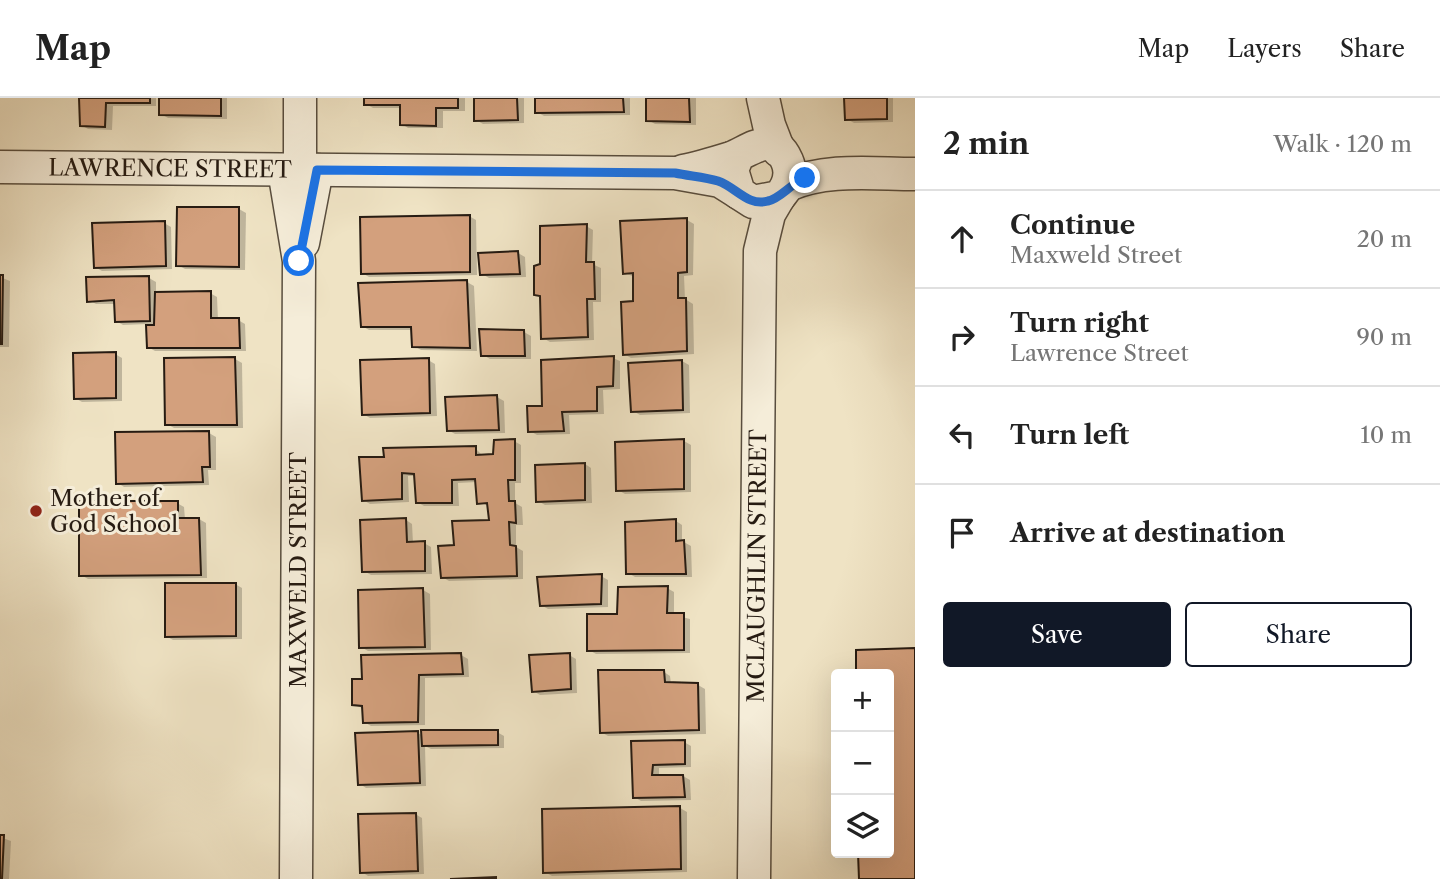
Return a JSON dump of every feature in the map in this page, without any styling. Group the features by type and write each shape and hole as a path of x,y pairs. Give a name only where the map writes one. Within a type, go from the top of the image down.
{"street":[{"name":"MAXWELD STREET","path":"296,879 300,98"},
{"path":"762,98 755,129 732,170 742,195 762,202 783,173"},
{"path":"762,98 783,173"},
{"path":"743,151 764,144 783,173 805,178 830,174 915,174"},
{"name":"LAWRENCE STREET","path":"675,173 743,151"},
{"name":"LAWRENCE STREET","path":"0,167 675,173 720,181 742,195"},
{"name":"MCLAUGHLIN STREET","path":"754,879 760,251 783,173"},
{"name":"MCLAUGHLIN STREET","path":"742,195 760,251"}],"building":[{"path":"79,98 150,98 150,103 106,103 105,127 80,126"},
{"path":"159,98 221,98 221,116 159,115"},
{"path":"364,98 458,98 458,108 436,108 436,126 400,125 400,105 364,105"},
{"path":"474,98 517,98 518,120 474,121"},
{"path":"535,98 623,98 624,112 535,113"},
{"path":"646,98 689,98 690,122 646,121"},
{"path":"844,98 887,98 887,119 845,120"},
{"path":"177,207 239,207 239,267 176,266"},
{"path":"470,215 470,272 361,274 360,217"},
{"path":"687,218 687,272 678,273 678,298 686,298 687,351 623,355 621,302 633,301 633,273 623,274 620,221"},
{"path":"165,221 166,266 94,268 92,223"},
{"path":"587,224 586,262 594,262 595,299 587,299 588,337 541,339 540,296 534,295 534,266 540,264 540,226"},
{"path":"518,251 520,274 480,275 478,253"},
{"path":"0,275 3,275 2,344 0,344"},
{"path":"149,276 150,321 115,322 114,300 87,302 86,277"},
{"path":"467,280 470,348 412,347 411,327 361,327 358,283"},
{"path":"211,291 211,318 239,318 240,348 147,348 146,325 154,325 155,292"},
{"path":"479,329 524,330 525,356 481,356"},
{"path":"116,352 116,398 74,399 73,353"},
{"path":"614,356 613,386 597,387 597,411 562,412 564,431 528,432 527,406 542,406 541,360"},
{"path":"235,357 237,425 165,425 164,358"},
{"path":"429,358 430,413 362,415 360,360"},
{"path":"682,360 683,410 631,412 628,363"},
{"path":"497,395 499,430 447,431 445,397"},
{"path":"209,431 210,467 202,467 203,482 116,484 115,432"},
{"path":"515,439 515,480 508,480 509,501 515,501 516,523 509,522 510,545 516,546 517,576 441,578 438,546 454,545 452,521 489,520 487,503 477,504 475,479 452,480 452,503 416,503 414,474 402,473 402,499 362,501 359,457 384,457 383,448 476,446 476,455 493,454 494,440"},
{"path":"684,439 684,489 616,491 615,442"},
{"path":"585,463 585,500 536,502 535,465"},
{"path":"79,501 178,501 178,518 199,518 201,575 79,576"},
{"path":"406,518 407,542 425,541 425,571 362,572 360,520"},
{"path":"676,519 676,541 684,540 686,574 626,574 625,522"},
{"path":"602,574 601,604 540,606 537,577"},
{"path":"165,583 236,583 236,636 165,637"},
{"path":"668,586 667,613 684,613 684,650 587,651 587,614 617,614 618,587"},
{"path":"423,588 425,647 359,648 358,590"},
{"path":"915,648 915,879 859,879 858,858 894,858 894,669 856,669 856,650"},
{"path":"461,653 463,674 419,675 418,722 363,723 362,706 352,705 352,679 362,679 361,655"},
{"path":"570,653 571,689 532,692 529,655"},
{"path":"598,670 664,670 665,682 698,683 699,730 600,733"},
{"path":"421,730 498,730 498,745 422,746"},
{"path":"418,731 420,783 358,785 355,733"},
{"path":"685,740 685,764 653,765 652,775 683,775 685,797 633,798 631,741"},
{"path":"680,806 681,869 543,873 542,809"},
{"path":"416,813 418,871 360,873 358,814"},
{"path":"0,835 4,835 2,879 0,879"},
{"path":"496,877 496,879 450,879"}],"place":[{"name":"Mother of God School","path":"36,511"}],"route":[{"path":"299,261 317,170 675,173 720,181 754,202 770,201 779,197 788,185 805,178"}]}
